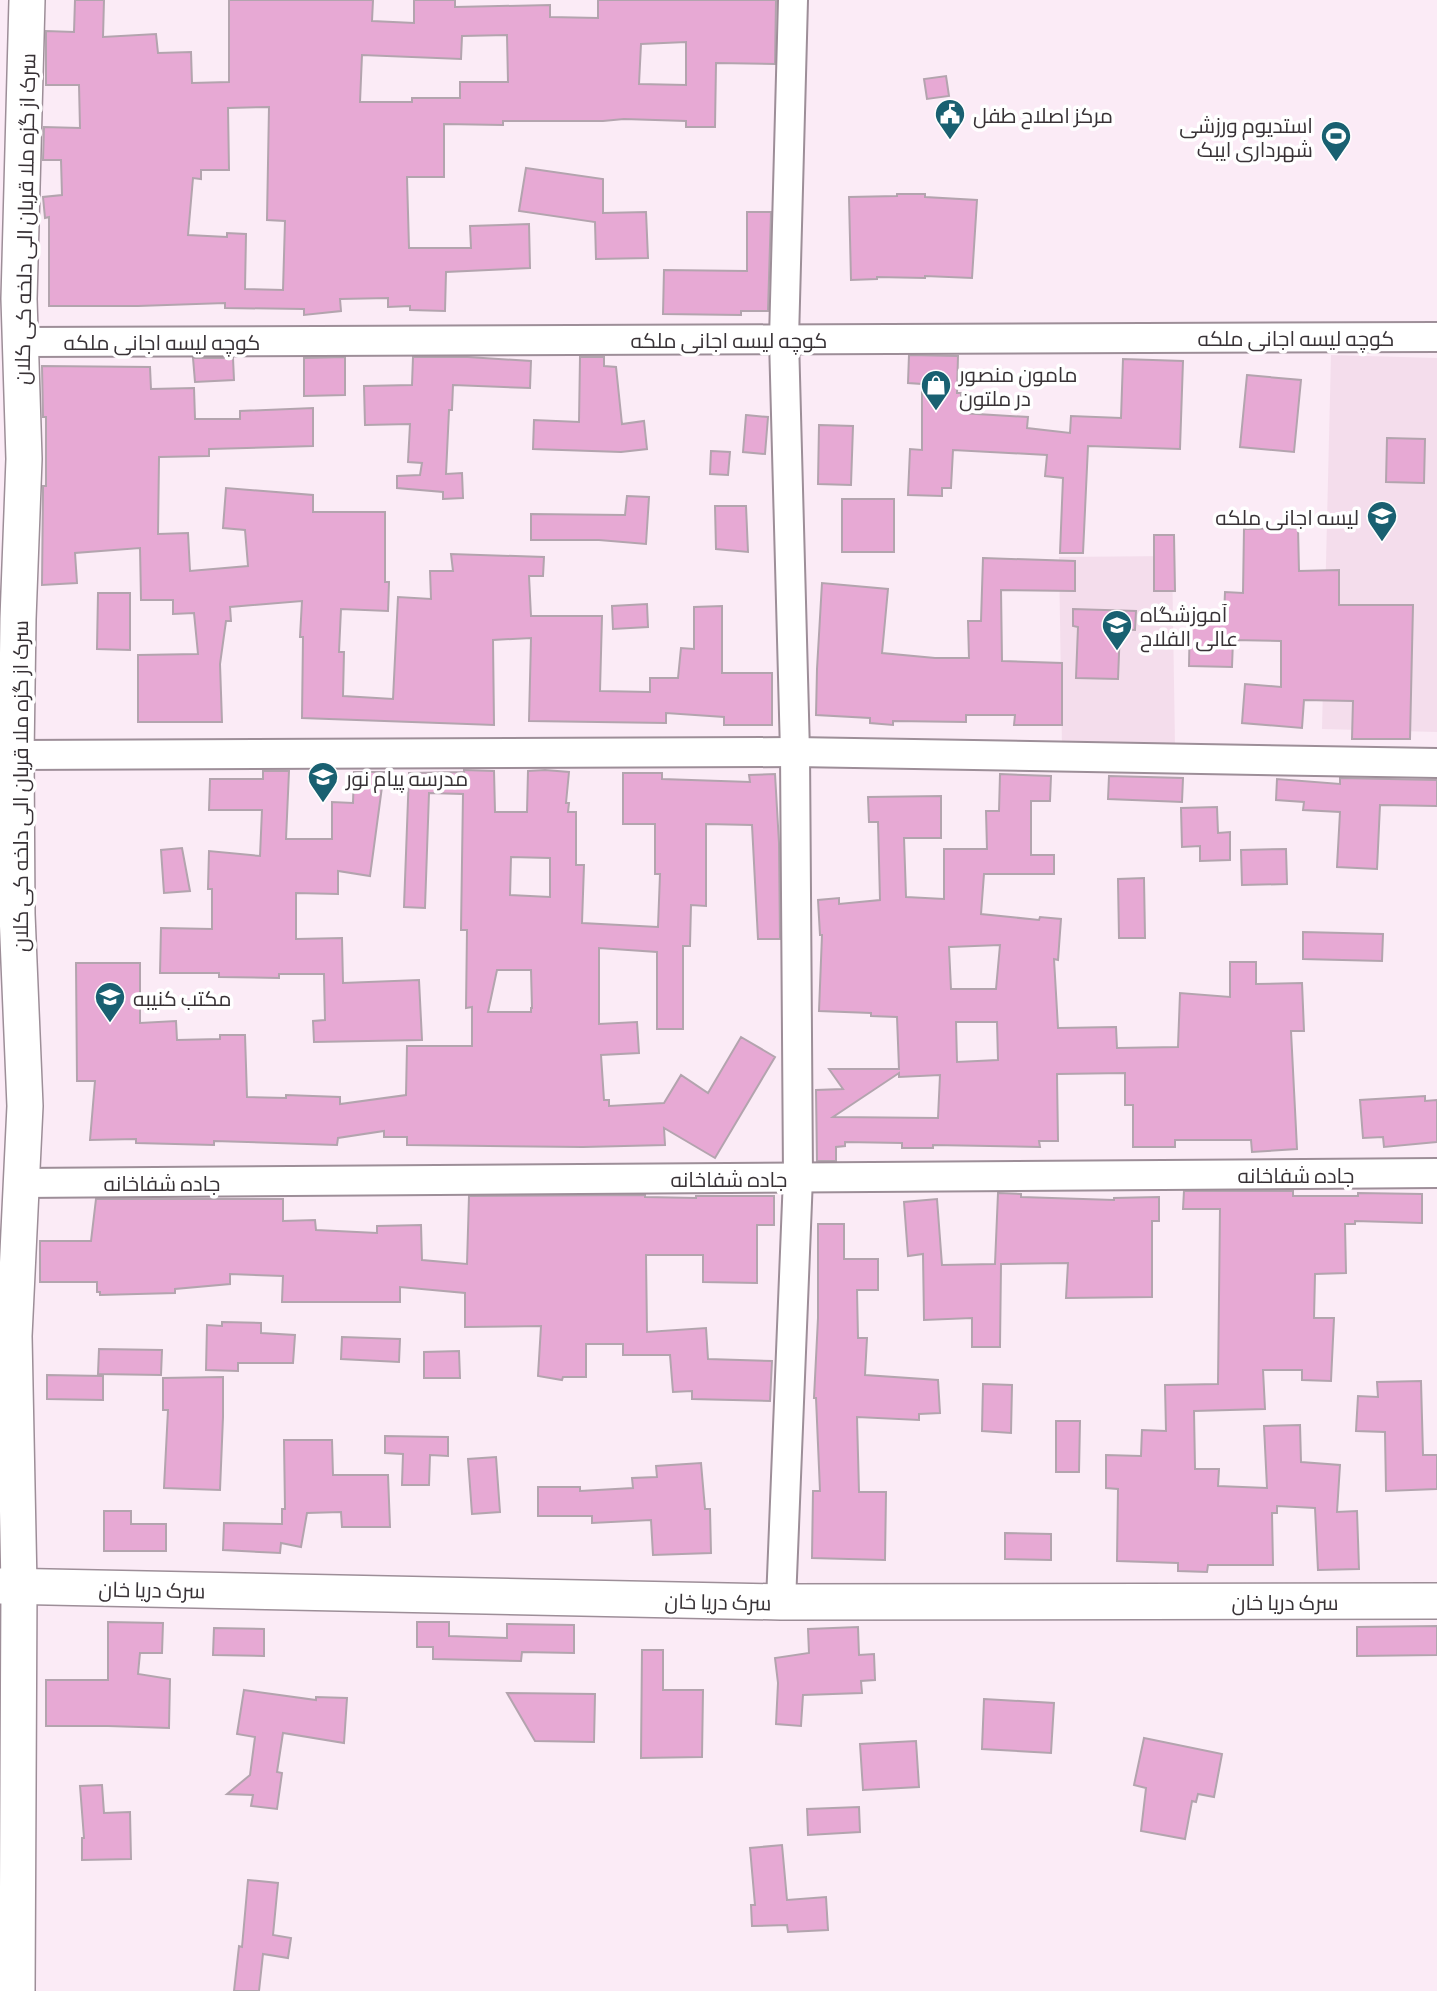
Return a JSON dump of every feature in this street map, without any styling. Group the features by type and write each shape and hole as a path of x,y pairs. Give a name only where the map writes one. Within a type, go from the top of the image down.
{"street":[{"name":"سرک از گزه ملا قربان الی دلخه کی کلان","path":"17,1991 10,1586 13,1336 25,1106 17,914 16,755 24,459 19,299 27,0"},
{"path":"781,1602 798,1177 795,752 784,339 793,0"},
{"name":"کوچه لیسه اجانی ملکه","path":"20,342 1437,337"},
{"path":"16,755 795,752 1437,763"},
{"name":"جاده شفاخانه","path":"21,1183 1437,1173"},
{"name":"سرک دریا خان","path":"10,1586 781,1602 1437,1601"}],"shaded area":[{"name":"لیسه اجانی ملکه","path":"1331,355 1437,358 1437,732 1322,729"},
{"name":"آموزشگاه عالی الفلاح","path":"1172,556 1175,746 1062,748 1059,557"}],"building":[{"path":"75,0 104,0 103,37 156,34 158,53 191,52 192,83 229,82 229,0 373,0 372,21 414,23 414,0 455,0 455,7 550,5 550,17 598,18 598,0 776,0 775,64 716,63 715,127 686,127 686,121 624,119 503,121 503,125 444,124 444,177 407,177 409,248 471,248 470,226 529,224 530,268 446,272 445,311 410,310 410,306 388,307 388,298 340,299 341,311 304,315 304,309 225,308 225,303 49,306 49,217 45,218 43,197 62,195 61,160 43,160 44,127 80,128 79,85 46,85 46,31 74,32","holes":["507,35 508,82 460,82 460,98 360,102 362,55 461,59 462,36","686,42 686,85 639,84 641,44","269,107 267,220 285,221 283,290 245,289 246,234 227,233 227,237 188,235 193,178 201,179 201,170 229,170 228,108"]},
{"path":"946,76 949,96 927,99 924,79"},
{"path":"526,168 603,179 603,213 646,212 648,258 596,259 595,222 519,211"},
{"path":"897,194 977,200 972,278 925,276 851,280 849,197"},
{"path":"747,212 771,212 768,311 741,311 741,315 663,314 664,270 747,271"},
{"path":"909,355 958,356 957,393 961,393 961,413 1028,417 1027,428 1070,433 1071,416 1121,418 1123,359 1183,361 1180,449 1088,446 1083,553 1060,553 1063,478 1045,476 1047,455 953,450 951,488 942,488 942,496 908,495 910,449 922,450 922,384 908,383"},
{"path":"345,357 345,395 304,396 304,358"},
{"path":"413,357 531,361 530,388 453,385 446,474 462,473 463,498 443,499 443,492 397,488 397,476 420,475 422,463 408,462 410,424 365,425 364,386 412,385"},
{"path":"580,357 604,357 604,366 616,367 622,424 644,421 647,449 621,452 533,449 534,420 579,422"},
{"path":"193,358 233,358 234,380 195,382"},
{"path":"42,366 150,367 151,389 194,388 195,419 240,419 240,411 313,408 313,446 209,449 209,456 159,457 158,534 188,533 190,571 248,566 245,530 223,528 226,488 313,495 313,512 385,512 385,582 389,582 388,611 341,609 339,652 344,652 343,696 393,699 398,597 431,599 430,571 453,571 451,554 544,557 543,576 529,576 531,616 602,616 600,691 650,692 650,678 678,678 681,648 694,649 694,607 722,606 722,673 772,673 772,725 724,725 724,717 666,713 666,723 529,721 531,638 493,640 494,725 302,718 302,601 230,607 231,621 226,621 220,664 222,722 138,722 138,655 198,654 194,613 173,614 173,600 141,600 140,548 75,553 77,583 42,585 46,417 43,417"},
{"path":"1247,375 1301,380 1294,452 1240,447"},
{"path":"746,415 768,417 765,454 743,452"},
{"path":"819,425 853,426 851,485 818,484"},
{"path":"1387,438 1425,439 1424,483 1386,482"},
{"path":"711,451 730,452 728,475 710,474"},
{"path":"627,496 649,497 646,544 599,540 531,540 531,514 625,515"},
{"path":"842,499 894,499 894,552 842,552"},
{"path":"715,506 746,506 748,552 716,549"},
{"path":"1298,528 1299,571 1339,570 1339,605 1413,605 1410,739 1352,739 1353,701 1304,700 1302,728 1242,723 1245,684 1281,687 1281,641 1233,640 1232,667 1189,666 1190,615 1224,616 1225,592 1243,593 1244,529"},
{"path":"1154,535 1174,535 1175,591 1154,591"},
{"path":"983,558 1075,561 1075,591 1001,590 1002,661 1062,663 1062,725 1014,725 1015,715 966,715 966,722 893,721 893,725 870,723 870,718 816,715 822,583 888,589 882,653 969,658 968,621 981,621"},
{"path":"98,593 130,593 130,650 97,649"},
{"path":"647,604 648,627 613,629 612,606"},
{"path":"1073,609 1136,611 1135,630 1120,629 1118,679 1076,678 1078,627 1073,626"},
{"path":"263,771 289,771 286,839 332,839 332,802 353,803 354,772 384,772 370,876 338,871 338,894 296,893 296,939 342,938 343,983 419,980 422,1040 314,1042 313,1021 325,1020 324,974 279,974 279,978 219,977 219,973 160,973 161,928 212,929 212,889 208,889 209,851 260,856 262,810 209,810 210,779 263,779"},
{"path":"494,771 495,812 527,812 528,771 569,772 566,803 569,803 568,812 576,812 576,865 584,865 582,923 658,927 660,874 655,874 655,824 623,824 623,773 662,773 662,779 750,782 749,775 775,774 780,939 758,939 752,825 706,824 706,906 691,905 690,946 683,946 683,1029 657,1029 657,952 599,948 599,1024 637,1022 639,1053 601,1055 604,1100 609,1100 609,1106 664,1103 681,1075 708,1093 741,1037 775,1057 715,1158 664,1128 665,1145 583,1147 407,1145 407,1137 384,1137 384,1131 338,1138 337,1145 214,1141 214,1145 136,1143 136,1139 90,1140 95,1081 77,1081 76,963 140,963 140,1023 176,1021 177,1040 220,1039 220,1035 245,1035 247,1097 340,1097 340,1104 406,1095 407,1046 472,1046 472,1007 466,1008 467,930 461,930 463,794 429,793 425,908 404,907 409,773","holes":["511,857 550,858 550,897 510,895","497,970 531,970 531,1012 488,1012"]},
{"path":"1000,774 1051,776 1050,801 1031,801 1031,855 1054,855 1054,874 984,874 981,914 1039,920 1040,917 1061,919 1058,960 1054,959 1058,1028 1116,1027 1117,1048 1178,1047 1180,993 1230,997 1230,962 1256,962 1256,984 1302,983 1304,1031 1291,1031 1297,1149 1252,1152 1251,1140 1175,1140 1175,1147 1133,1147 1133,1105 1125,1105 1125,1073 1057,1074 1058,1141 1039,1141 1040,1147 933,1145 933,1148 902,1148 902,1143 845,1142 845,1146 836,1147 836,1161 817,1161 816,1090 843,1089 829,1069 899,1069 897,1017 819,1011 822,935 818,900 839,898 839,904 880,900 878,822 869,822 868,797 941,796 941,838 904,838 906,897 944,899 944,849 987,849 986,811 999,811","holes":["1000,945 996,989 951,989 949,947","956,1022 997,1022 998,1060 957,1062","899,1073 899,1077 940,1075 938,1118 833,1117"]},
{"path":"1109,776 1183,778 1182,802 1108,799"},
{"path":"1340,778 1437,780 1437,806 1380,805 1377,869 1337,867 1340,812 1303,810 1304,802 1276,800 1277,779 1340,784"},
{"path":"1217,807 1218,833 1230,832 1230,860 1200,861 1200,846 1182,847 1181,808"},
{"path":"182,848 190,891 164,893 161,850"},
{"path":"1286,849 1287,884 1242,885 1241,850"},
{"path":"1144,878 1145,938 1119,938 1118,879"},
{"path":"1303,932 1383,934 1382,961 1303,959"},
{"path":"1425,1096 1425,1101 1437,1100 1437,1142 1384,1147 1383,1137 1363,1138 1360,1100"},
{"path":"1184,1191 1293,1191 1293,1196 1422,1194 1422,1223 1355,1221 1355,1224 1345,1224 1346,1273 1315,1274 1314,1318 1334,1318 1331,1381 1302,1380 1302,1370 1263,1370 1265,1409 1194,1411 1195,1469 1219,1469 1218,1486 1267,1488 1264,1426 1300,1425 1301,1462 1340,1465 1337,1512 1357,1511 1359,1569 1318,1570 1315,1508 1277,1506 1277,1513 1272,1513 1273,1565 1208,1565 1207,1572 1178,1571 1178,1563 1117,1561 1118,1489 1106,1488 1106,1455 1141,1456 1142,1430 1166,1431 1165,1385 1218,1384 1220,1209 1183,1209"},
{"path":"998,1193 1021,1194 1021,1197 1114,1200 1159,1197 1159,1221 1152,1221 1152,1297 1066,1298 1068,1263 1001,1264 1000,1347 972,1347 972,1318 924,1320 923,1254 908,1256 904,1202 937,1199 942,1265 995,1264"},
{"path":"645,1195 696,1198 774,1196 774,1225 757,1225 757,1283 703,1282 703,1255 646,1255 647,1332 706,1328 708,1359 772,1361 770,1401 692,1399 692,1391 673,1392 670,1355 623,1355 623,1344 586,1344 586,1377 563,1377 562,1380 538,1376 541,1326 465,1327 465,1293 400,1287 400,1302 282,1302 283,1276 230,1274 230,1284 175,1289 175,1293 100,1295 100,1292 97,1292 97,1282 40,1282 40,1241 91,1241 96,1199 283,1199 283,1221 315,1220 316,1230 377,1233 377,1226 421,1225 422,1260 467,1264 469,1196"},
{"path":"818,1224 844,1224 844,1259 878,1259 878,1290 857,1290 858,1338 867,1338 865,1375 938,1380 940,1413 919,1414 919,1420 857,1417 859,1492 886,1492 885,1560 812,1558 813,1491 820,1491 814,1398 818,1318"},
{"path":"222,1322 261,1323 261,1333 295,1335 293,1363 238,1363 238,1371 206,1370 207,1325 222,1326"},
{"path":"342,1337 400,1339 399,1362 341,1359"},
{"path":"99,1349 162,1350 161,1375 98,1374"},
{"path":"459,1351 460,1378 424,1378 424,1352"},
{"path":"47,1375 103,1376 103,1400 47,1399"},
{"path":"223,1377 220,1490 164,1488 168,1410 163,1410 163,1378"},
{"path":"1421,1381 1423,1455 1437,1455 1437,1489 1386,1491 1385,1432 1356,1431 1358,1396 1378,1397 1377,1382"},
{"path":"983,1384 1012,1385 1011,1433 982,1431"},
{"path":"1056,1421 1080,1421 1079,1472 1056,1472"},
{"path":"385,1436 448,1437 448,1456 430,1455 429,1485 402,1485 403,1454 385,1453"},
{"path":"284,1440 332,1440 333,1475 388,1475 390,1527 342,1527 341,1512 307,1513 301,1547 281,1543 280,1553 223,1550 224,1523 282,1524 282,1509 285,1509"},
{"path":"496,1457 500,1512 472,1514 468,1459"},
{"path":"701,1463 705,1509 710,1509 711,1553 653,1555 651,1520 592,1523 592,1516 538,1516 538,1487 580,1487 580,1491 633,1488 632,1478 657,1477 656,1466"},
{"path":"104,1511 131,1511 131,1524 166,1524 166,1551 104,1551"},
{"path":"1005,1533 1051,1534 1051,1560 1005,1559"},
{"path":"108,1622 163,1623 162,1653 140,1653 138,1674 170,1679 169,1728 46,1726 46,1680 108,1680"},
{"path":"417,1622 449,1622 449,1636 507,1638 507,1624 574,1625 574,1653 522,1652 521,1661 433,1659 433,1647 417,1647"},
{"path":"1437,1626 1437,1655 1357,1656 1357,1627"},
{"path":"858,1627 859,1655 874,1654 875,1680 861,1681 862,1693 803,1695 801,1726 776,1724 778,1683 775,1658 809,1653 808,1629"},
{"path":"214,1628 264,1629 264,1656 213,1655"},
{"path":"642,1650 663,1650 663,1690 703,1690 702,1757 641,1758"},
{"path":"244,1690 316,1700 316,1697 347,1698 344,1743 283,1733 277,1772 282,1773 277,1809 251,1806 253,1795 227,1794 250,1775 255,1737 237,1734"},
{"path":"507,1693 595,1694 594,1742 535,1741"},
{"path":"984,1699 1054,1703 1051,1753 982,1749"},
{"path":"1144,1738 1222,1754 1214,1797 1198,1794 1196,1802 1192,1801 1185,1839 1141,1831 1146,1788 1134,1785"},
{"path":"916,1741 919,1787 863,1790 860,1744"},
{"path":"102,1785 104,1813 130,1812 131,1859 82,1860 84,1838 80,1786"},
{"path":"859,1807 860,1832 808,1835 807,1809"},
{"path":"782,1845 787,1900 826,1897 828,1930 788,1932 787,1925 752,1926 751,1905 755,1905 750,1848"},
{"path":"248,1880 278,1883 273,1935 291,1938 288,1958 263,1954 259,1991 234,1991 239,1946 242,1947"}],"place":[{"name":"مرکز اصلاح طفل","path":"950,141"},
{"name":"استدیوم ورزشی شهرداری ایبک","path":"1336,163"},
{"name":"مامون منصور در ملتون","path":"936,412"},
{"name":"لیسه اجانی ملکه","path":"1382,543"},
{"name":"آموزشگاه عالی الفلاح","path":"1117,652"},
{"name":"مدرسه پیام نور","path":"323,804"},
{"name":"مکتب کنیبه","path":"110,1024"}]}
